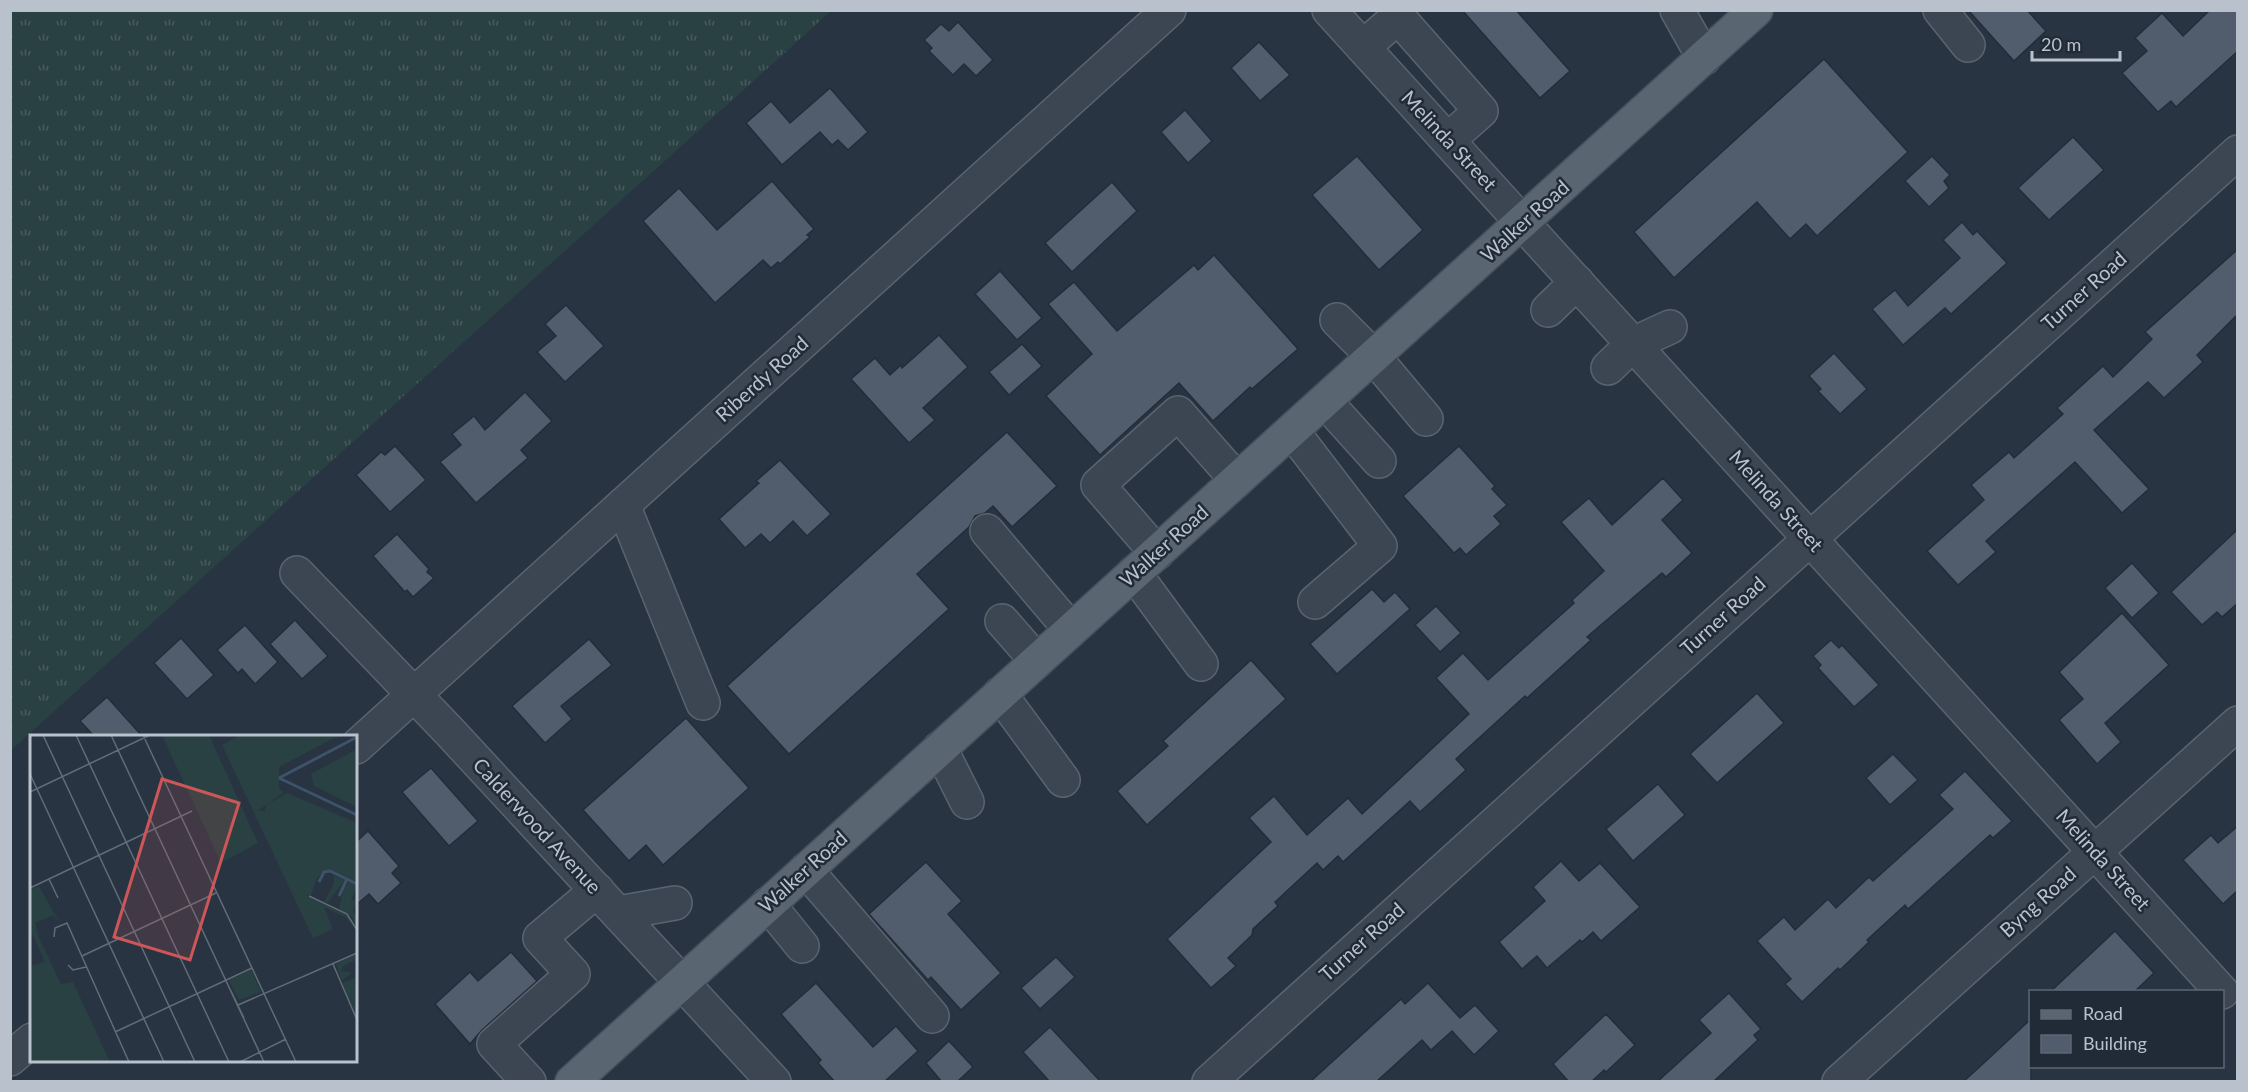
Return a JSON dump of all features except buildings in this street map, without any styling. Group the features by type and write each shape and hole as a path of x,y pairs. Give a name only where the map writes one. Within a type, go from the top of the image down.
{"main road":[{"name":"Walker Road","path":"572,1082 1756,10"}],"street":[{"name":"Riberdy Road","path":"357,746 1169,10"},
{"name":"Melinda Street","path":"1329,10 2220,990"},
{"path":"1677,10 1704,58"},
{"path":"1940,10 1968,45"},
{"path":"1363,48 1398,17 1480,111 1448,140"},
{"name":"Turner Road","path":"1209,1082 2238,152"},
{"path":"1548,310 1577,282"},
{"path":"1337,320 1374,357 1426,419"},
{"path":"1608,368 1634,344 1670,327"},
{"path":"1325,401 1379,460"},
{"path":"1201,664 1146,563 1098,485 1178,413 1237,480"},
{"path":"1292,430 1380,546 1315,602"},
{"path":"623,505 703,703"},
{"path":"987,531 1071,630"},
{"name":"Calderwood Avenue","path":"297,573 414,694 683,981 774,1082"},
{"path":"1002,621 1037,661"},
{"path":"1000,694 1063,780"},
{"name":"Byng Road","path":"1839,1082 2238,723"},
{"path":"940,748 967,802"},
{"path":"806,870 932,1016"},
{"path":"529,1082 494,1044 573,974 540,938 607,901 675,903"},
{"path":"768,904 802,946"},
{"name":"Melinda Street","path":"2224,994 2238,1009"},
{"path":"10,1059 30,1042"}],"green space":[{"path":"11,10 831,10 831,11 11,750"}]}
